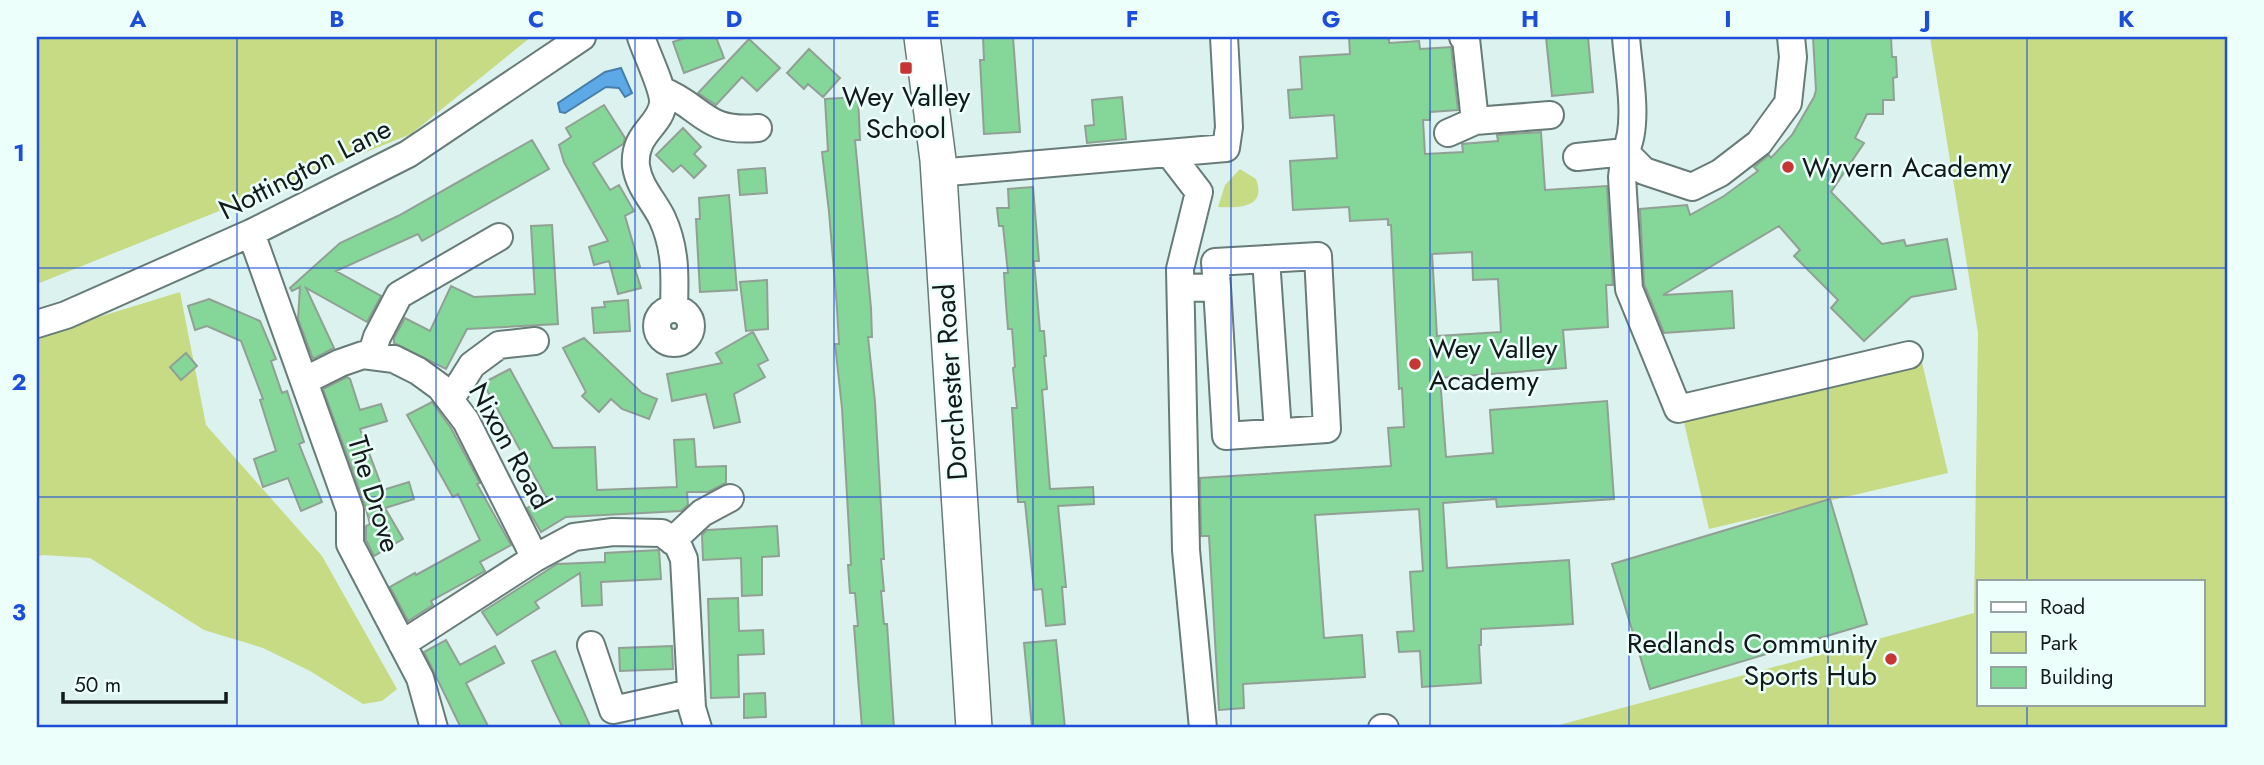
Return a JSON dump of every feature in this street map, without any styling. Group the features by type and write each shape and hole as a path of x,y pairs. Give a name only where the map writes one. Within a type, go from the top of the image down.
{"main road":[{"name":"Dorchester Road","path":"922,37 935,130 974,728"}],"street":[{"name":"Nottington Lane","path":"37,324 66,314 251,233 408,154 582,37"},
{"path":"641,37 661,90 663,104 657,117 641,137 636,164 643,189 661,216 674,253 674,308"},
{"path":"937,173 1226,148 1229,127 1224,37"},
{"path":"1463,37 1466,39 1475,121"},
{"path":"1626,37 1632,118 1622,177 1629,289 1678,409 1909,355"},
{"path":"1625,152 1644,171 1692,187 1720,173 1759,143 1788,103 1793,57 1791,37"},
{"path":"661,90 678,97 701,116 722,127 740,130 758,128"},
{"path":"1448,133 1475,121 1550,115"},
{"path":"1577,157 1625,152"},
{"path":"1169,153 1199,192 1180,269 1186,550 1203,728"},
{"name":"The Drove","path":"251,233 350,510 350,544 420,678 434,728"},
{"path":"371,356 377,337 399,295 499,237"},
{"path":"1318,256 1327,429 1226,436 1215,262 1266,258 1318,256"},
{"path":"1266,258 1278,432"},
{"path":"1181,288 1217,287"},
{"path":"450,400 472,365 499,345 535,341"},
{"name":"Nixon Road","path":"304,381 363,355 394,359 418,371 440,387 466,421 535,558"},
{"path":"672,541 702,513 730,498"},
{"path":"402,644 535,558 574,537 613,532 662,533 678,545 684,559 692,708 698,728"},
{"path":"591,645 612,710 691,693"}],"green space":[{"path":"37,37 531,37 411,134 37,284"},
{"path":"1930,37 2227,37 2227,728 1548,728 1974,613 1978,333"},
{"path":"1240,169 1256,179 1258,196 1254,201 1242,206 1218,207 1225,185"},
{"path":"180,292 206,425 322,556 397,689 382,701 363,704 310,671 263,648 204,630 90,558 43,555 37,557 37,336"},
{"path":"1921,358 1948,473 1709,529 1682,414"}],"water":[{"path":"621,68 632,93 625,97 619,88 606,87 565,113 560,112 558,103 605,72"}],"building":[{"path":"688,37 716,37 724,58 684,73 673,42"},
{"path":"983,37 1013,37 1020,132 984,134 980,60 984,60"},
{"path":"1349,37 1389,37 1389,43 1419,41 1420,49 1451,47 1458,110 1430,112 1430,120 1423,120 1425,154 1463,152 1462,144 1498,141 1497,135 1541,132 1545,190 1607,186 1613,285 1606,285 1608,327 1563,330 1566,368 1440,378 1446,457 1493,453 1490,410 1607,401 1614,499 1497,507 1496,499 1443,503 1447,568 1569,560 1573,624 1481,629 1481,683 1422,687 1420,651 1399,652 1397,632 1414,631 1410,572 1423,571 1419,509 1315,515 1324,638 1362,635 1365,677 1243,684 1244,708 1219,710 1209,536 1201,536 1200,478 1391,466 1388,428 1404,427 1402,388 1399,389 1391,225 1388,225 1388,219 1350,221 1349,207 1293,210 1290,161 1337,158 1334,115 1290,118 1288,90 1302,89 1300,57 1350,54","holes":["1472,252 1473,280 1498,279 1501,332 1437,336 1432,254"]},
{"path":"1546,37 1588,37 1593,92 1552,96"},
{"path":"1813,37 1891,37 1897,77 1893,78 1894,100 1883,100 1883,114 1867,114 1855,138 1864,143 1831,192 1882,244 1904,240 1906,246 1947,239 1956,289 1911,297 1864,341 1831,308 1838,300 1794,256 1800,250 1779,226 1663,295 1732,291 1734,328 1664,333 1644,284 1640,209 1687,205 1690,215 1724,196 1758,171 1754,167 1769,155 1771,158 1792,135 1814,97 1816,90"},
{"path":"749,39 780,68 757,91 742,77 716,105 698,93"},
{"path":"809,49 840,78 823,97 808,84 804,89 787,73"},
{"path":"858,97 860,140 855,140 871,308 872,337 868,337 875,402 884,559 881,559 884,591 881,591 884,624 887,624 894,728 862,728 854,626 858,626 855,593 850,593 848,565 851,565 842,408 835,344 839,344 837,308 822,152 828,151 825,99"},
{"path":"1122,97 1126,139 1087,143 1085,126 1094,125 1092,100"},
{"path":"604,105 625,138 623,144 593,163 610,190 619,185 634,211 625,216 640,267 635,269 641,288 618,294 609,261 594,265 589,247 608,241 564,162 559,145 571,137 566,128"},
{"path":"683,128 701,147 694,154 706,166 694,178 681,165 673,172 656,155"},
{"path":"532,140 549,169 422,241 418,234 336,271 381,296 367,322 306,288 334,348 313,359 298,319 300,287 292,291 290,288 340,243 398,216"},
{"path":"765,168 767,193 740,195 738,170"},
{"path":"1033,187 1039,261 1034,261 1040,331 1044,331 1046,356 1047,389 1042,390 1050,489 1093,487 1094,504 1058,506 1066,587 1062,587 1065,624 1046,626 1042,589 1034,590 1025,502 1018,502 1012,408 1017,408 1015,367 1012,329 1008,329 1004,273 1008,273 1003,226 999,226 997,208 1009,208 1008,189"},
{"path":"729,195 737,290 700,292 696,219 700,219 699,198"},
{"path":"552,225 558,324 467,329 446,369 394,343 405,318 430,331 451,286 474,297 535,294 531,226"},
{"path":"767,280 768,329 746,331 740,282"},
{"path":"209,299 260,321 276,359 271,361 282,393 287,391 304,442 299,444 322,502 301,511 288,478 263,487 254,459 276,451 260,400 263,399 241,341 207,326 195,330 188,306"},
{"path":"628,300 630,331 594,333 592,308 605,307 604,302"},
{"path":"753,332 768,360 758,365 765,377 734,394 740,422 714,428 706,394 672,401 667,374 722,363 716,353"},
{"path":"584,338 642,393 657,399 649,419 622,409 611,399 599,412 582,396 586,392 563,348"},
{"path":"186,353 197,366 181,380 170,367"},
{"path":"510,369 553,448 595,447 597,490 677,487 674,440 694,439 696,467 726,466 726,483 708,492 687,492 688,505 681,511 566,517 541,532 527,508 546,497 483,383"},
{"path":"347,377 360,410 381,404 387,421 360,429 383,490 409,482 414,499 385,508 403,539 374,556 366,540 366,526 370,524 365,505 323,389"},
{"path":"432,402 451,428 480,483 477,484 511,545 480,562 485,571 431,601 433,605 408,621 390,587 480,540 458,494 453,497 407,415"},
{"path":"1830,499 1867,624 1650,689 1612,564"},
{"path":"777,526 779,556 762,557 762,595 742,596 741,558 703,560 702,535 707,530"},
{"path":"659,550 661,579 601,582 602,605 582,606 580,573 535,602 539,608 497,635 482,612 557,564 605,562 605,553"},
{"path":"738,598 739,631 763,630 764,654 738,655 739,697 711,698 708,599"},
{"path":"446,640 460,665 495,646 504,663 466,683 489,728 461,728 424,652"},
{"path":"1056,640 1065,728 1032,728 1024,643"},
{"path":"672,646 673,669 620,671 619,648"},
{"path":"555,651 591,728 563,728 554,710 532,661"},
{"path":"765,693 766,717 744,718 744,694"}],"place":[{"name":"Wey Valley School","path":"906,68"},
{"name":"Wyvern Academy","path":"1788,167"},
{"name":"Wey Valley Academy","path":"1415,364"},
{"name":"Redlands Community Sports Hub","path":"1891,659"}]}
